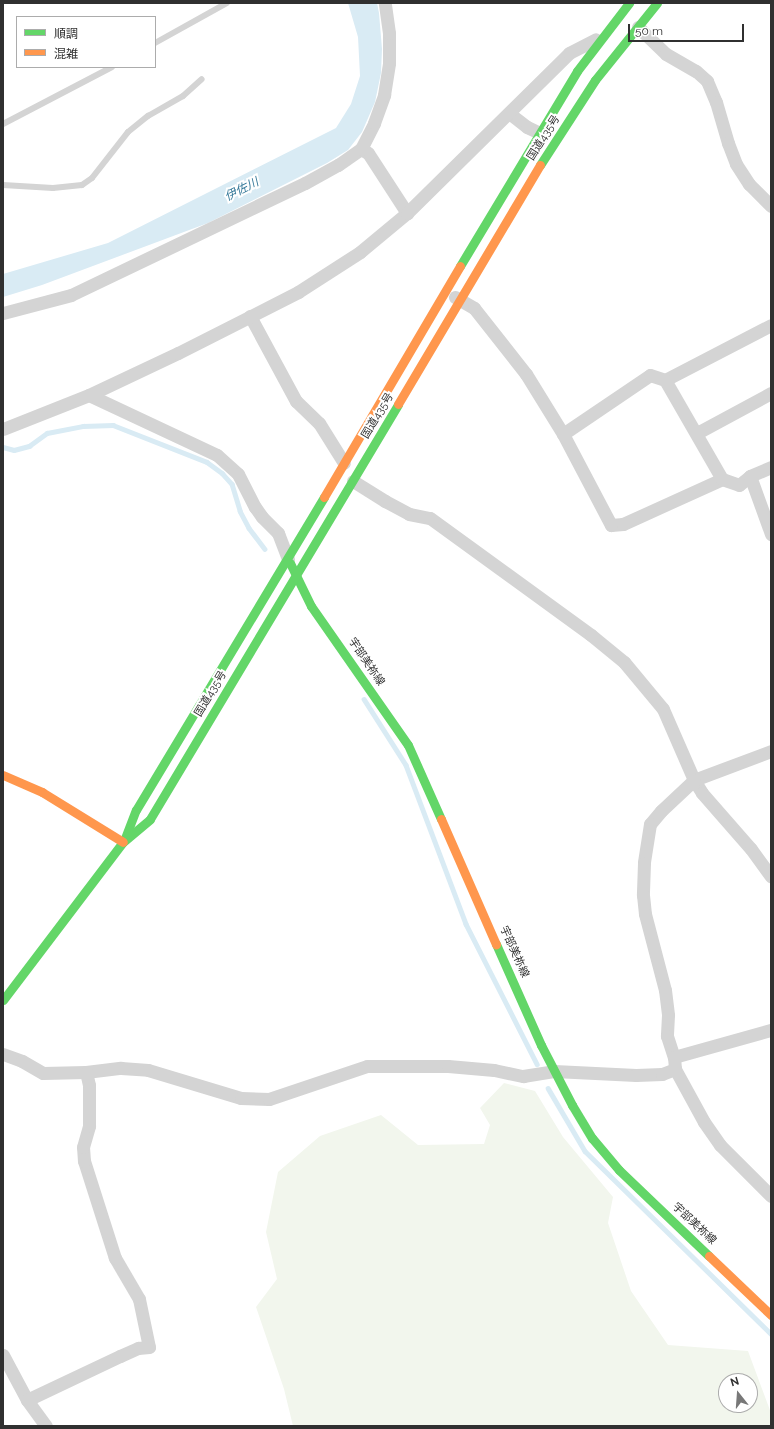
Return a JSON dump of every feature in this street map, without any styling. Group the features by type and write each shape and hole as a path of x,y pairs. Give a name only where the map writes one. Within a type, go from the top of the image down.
{"main road":[{"name":"国道435号","path":"123,842 136,810 288,559 539,132 577,71 629,3"},
{"name":"国道435号","path":"123,842 150,819 354,481 555,141 595,80 657,3"},
{"name":"宇部美祢線","path":"288,559 311,606 408,745 554,1071 592,1138 619,1170 771,1315"},
{"path":"3,775 11,777 42,792 123,842 3,1000"}],"street":[{"path":"3,313 71,295 305,183 338,165 361,149 374,124 384,95 389,63 389,33 385,3"},
{"path":"638,27 666,54 696,71 707,82 716,102 736,164 749,184 771,206"},
{"path":"3,430 89,395 178,353 298,292 360,252 407,213 569,53 602,37"},
{"path":"509,113 527,127 555,141"},
{"path":"361,149 368,154 407,213"},
{"path":"445,291 474,308 526,374 563,434 611,525 623,524 722,479"},
{"path":"250,316 296,401 319,423 344,463"},
{"path":"665,380 771,325"},
{"path":"563,434 650,375 665,380 697,433 722,479 739,485 750,476 771,467"},
{"path":"697,433 771,393"},
{"path":"89,395 217,455 238,474 255,507 262,517 278,533 288,559"},
{"path":"750,476 771,534"},
{"path":"354,481 384,501 409,514 430,518 591,635 624,662 663,709 694,780 702,793 751,849 771,877"},
{"path":"771,751 694,780 650,824 644,863 643,895 645,914 665,990 668,1015 667,1036 674,1063 704,1122 720,1145 771,1196"},
{"path":"3,1053 43,1073 86,1072 121,1068 148,1070 241,1098 269,1099 367,1066 448,1066 494,1070 524,1076 554,1071 636,1076 662,1074 674,1063 771,1030"},
{"path":"27,1400 138,1348 149,1346 138,1299 115,1258 84,1161 83,1147 89,1126 89,1086 86,1072"},
{"path":"3,1355 39,1421 46,1426"}],"lane":[{"path":"156,42 227,3"},
{"path":"3,124 110,68"},
{"path":"3,185 53,188 82,184 92,178 128,132 148,116 183,96 202,79"}],"shaded area":[{"path":"504,1083 535,1091 563,1137 613,1197 608,1223 631,1291 668,1345 748,1351 756,1373 718,1373 718,1413 758,1413 758,1378 771,1413 771,1426 293,1426 284,1389 256,1307 277,1279 266,1232 278,1172 320,1136 381,1115 418,1145 484,1144 490,1125 480,1108"}],"water":[{"name":"伊佐川","path":"348,3 377,3 382,49 381,73 375,102 362,132 348,150 327,163 208,223 42,285 3,297 3,274 108,243 336,128 351,104 360,76 358,37"}],"waterway":[{"path":"3,447 14,450 29,446 47,433 83,426 113,425 207,462 222,473 232,484 240,511 249,528 265,549"},
{"path":"364,699 406,765 466,924 537,1064"},
{"path":"548,1088 585,1151 771,1334"}],"traffic: fast":[{"path":"460,266 577,71 629,3"},
{"path":"540,165 595,80 657,3"},
{"path":"123,842 150,819 398,404"},
{"path":"125,838 136,810 324,497"},
{"path":"290,563 311,606 408,745 441,819"},
{"path":"3,1000 123,842"},
{"path":"496,944 541,1045 572,1105 592,1138 619,1170 709,1256"}],"traffic: slow":[{"path":"398,404 540,165"},
{"path":"324,497 460,266"},
{"path":"3,775 42,792 123,842"},
{"path":"441,819 496,944"},
{"path":"709,1256 771,1315"}]}
